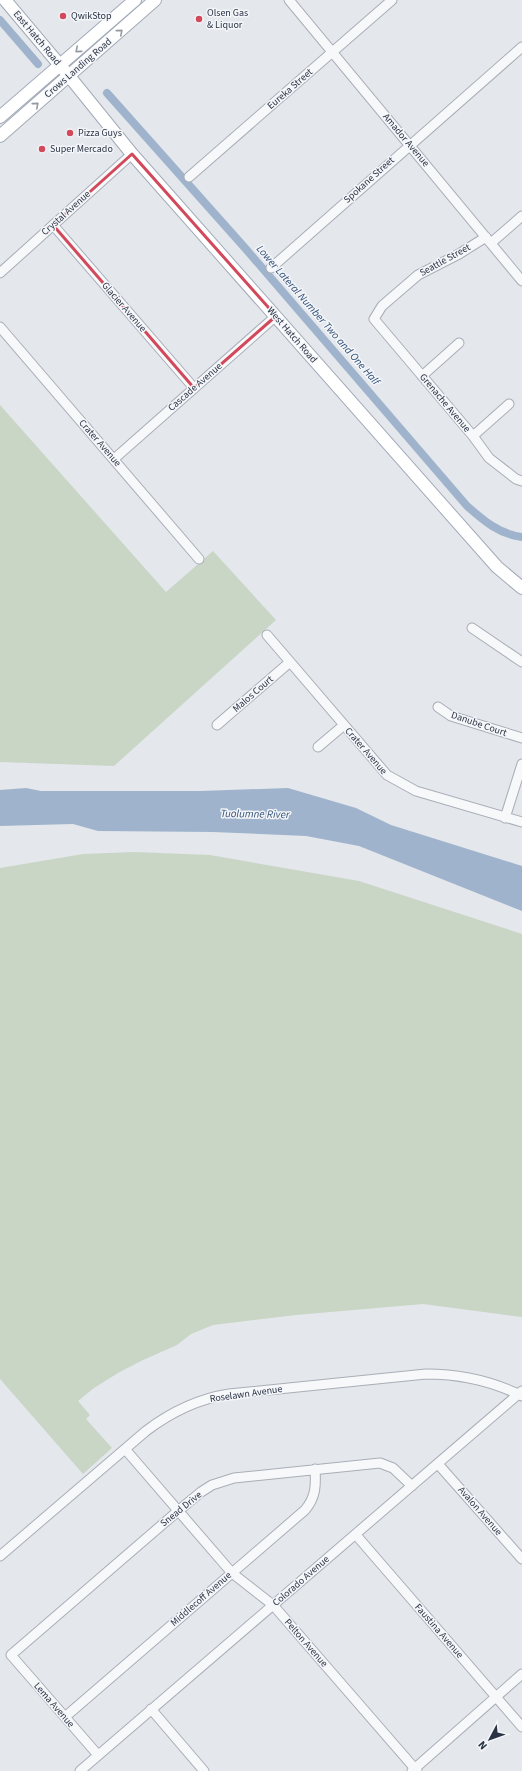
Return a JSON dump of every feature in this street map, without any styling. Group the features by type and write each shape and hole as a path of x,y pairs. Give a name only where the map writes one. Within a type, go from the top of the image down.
{"main road":[{"name":"East Hatch Road","path":"5,0 69,76"},
{"name":"Crows Landing Road","path":"0,117 135,0"},
{"name":"Crows Landing Road","path":"0,136 155,0"},
{"name":"West Hatch Road","path":"69,76 132,154 497,567 522,588"}],"street":[{"name":"Amador Avenue","path":"289,0 522,281"},
{"name":"Eureka Street","path":"189,177 392,0"},
{"name":"Spokane Street","path":"270,268 409,144 522,47"},
{"name":"Crystal Avenue","path":"0,273 132,154"},
{"name":"Seattle Street","path":"374,319 382,306 418,275 488,240 522,216"},
{"name":"Glacier Avenue","path":"53,225 194,388"},
{"name":"Cascade Avenue","path":"114,459 276,316"},
{"name":"Grenache Avenue","path":"374,319 473,436 489,458 516,479 522,481"},
{"name":"Crater Avenue","path":"0,327 199,558"},
{"path":"422,376 459,343"},
{"path":"473,436 509,404"},
{"path":"472,628 522,662"},
{"name":"Crater Avenue","path":"267,635 387,775 405,787 416,792 522,822"},
{"name":"Malos Court","path":"217,725 290,662"},
{"name":"Danube Court","path":"438,707 451,716 522,738"},
{"path":"318,747 344,725"},
{"path":"505,818 522,764"},
{"name":"Roselawn Avenue","path":"0,1556 146,1431 172,1413 199,1401 229,1394 426,1374 444,1374 484,1381 521,1394"},
{"name":"Colorado Avenue","path":"80,1771 521,1394"},
{"name":"Pelton Avenue","path":"125,1449 232,1572 273,1606 414,1770"},
{"name":"Snead Drive","path":"10,1655 201,1492 224,1481 245,1476 380,1463 393,1468 412,1486"},
{"name":"Avalon Avenue","path":"438,1464 522,1559"},
{"name":"Middlecoff Avenue","path":"65,1717 309,1505 315,1492 315,1469"},
{"name":"Faustina Avenue","path":"356,1535 522,1727"},
{"name":"Lema Avenue","path":"10,1655 98,1755"},
{"path":"414,1770 522,1674"},
{"path":"151,1709 204,1771"}],"highlighted area":[{"path":"132,154 276,316 194,388 53,225"}],"green space":[{"path":"0,405 166,592 213,551 276,620 114,766 0,762"},
{"path":"134,852 210,855 359,881 522,934 522,1317 423,1304 296,1315 213,1325 191,1334 177,1345 118,1373 94,1388 78,1401 90,1415 86,1419 112,1448 83,1474 0,1379 0,868 83,854"}],"water":[{"name":"Tuolumne River","path":"26,788 41,791 201,791 288,788 356,808 391,825 522,866 522,911 359,846 306,836 213,832 98,831 73,824 0,826 0,790"}],"waterway":[{"path":"0,20 38,64"},
{"name":"Lower Lateral Number Two and One Half","path":"107,93 245,248 467,506 486,522 499,530 522,537"}],"place":[{"name":"QwikStop","path":"63,16"},
{"name":"Olsen Gas & Liquor","path":"199,19"},
{"name":"Pizza Guys","path":"70,133"},
{"name":"Super Mercado","path":"42,149"}]}
